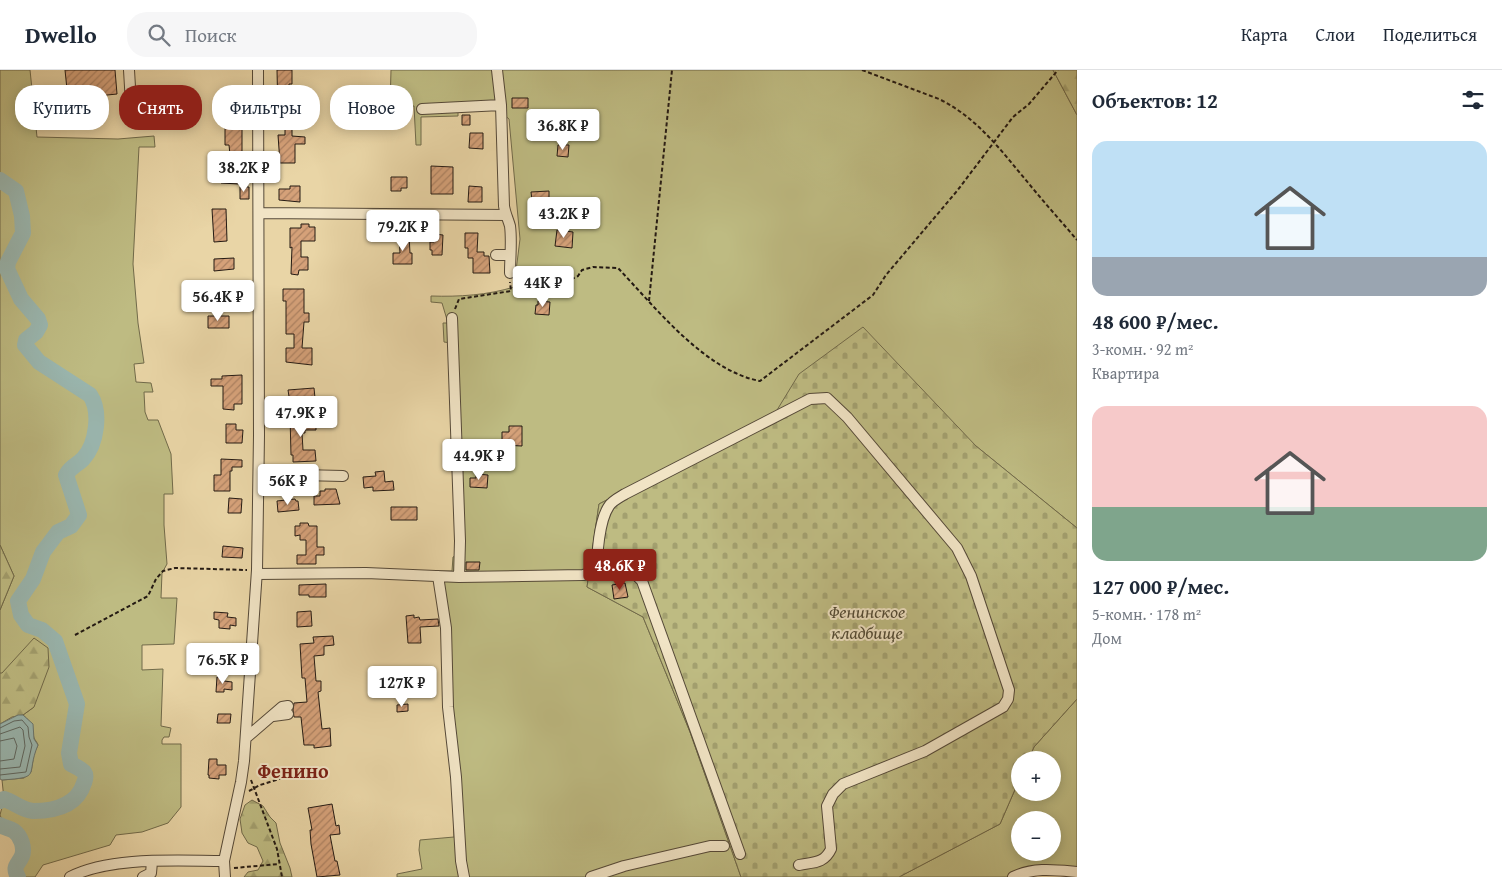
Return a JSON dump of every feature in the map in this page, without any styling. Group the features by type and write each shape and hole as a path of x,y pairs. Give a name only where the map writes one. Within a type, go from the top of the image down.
{"street":[{"path":"129,70 130,85"},
{"path":"226,877 224,861 238,800 244,761 257,572 259,474 258,70"},
{"path":"497,70 501,105 506,215 510,225 510,272"},
{"path":"422,109 501,105"},
{"path":"259,213 506,215"},
{"path":"496,255 510,255"},
{"path":"452,318 460,541 458,577"},
{"path":"740,854 642,581 635,574 603,575 599,572 596,563 602,524 609,505 625,494 810,399 827,398 847,417 956,548 971,576 1009,690 1008,699 1003,707 926,751 844,784 833,794 827,806 830,849 828,855 823,860 799,865"},
{"path":"259,474 343,476"},
{"path":"257,572 366,573 458,577 583,575 599,572"},
{"path":"438,576 446,628 448,706 464,877"},
{"path":"246,738 273,716 288,710"},
{"path":"591,877 624,866 710,846 724,846"},
{"path":"70,877 101,866 132,862 224,861"},
{"path":"143,877 151,873 152,862"},
{"path":"1013,877 1037,870 1077,872"}],"path":[{"path":"649,302 672,70"},
{"path":"862,70 951,105 970,119 993,141 1077,240"},
{"path":"452,318 455,305 459,299 511,291 510,272 568,281 578,276 582,270 593,266 618,268 649,302 705,354 747,379 760,381 873,295 886,275 974,170 993,141 1013,117 1029,104 1058,70"},
{"path":"75,635 148,596 160,574 164,571 175,568 257,572"},
{"path":"244,761 277,849 282,877"},
{"path":"238,800 254,788 289,776"},
{"path":"236,868 279,864"}],"green space":[{"path":"0,70 30,70 32,85 15,85 15,130 36,130 37,137 118,139 154,136 155,147 139,147 133,264 138,323 144,363 134,364 136,382 151,383 153,392 144,392 145,412 148,420 158,420 171,454 173,494 164,494 167,564 162,573 161,598 177,598 174,644 142,645 142,670 163,669 161,726 171,728 169,737 164,737 162,744 181,744 181,807 168,823 142,832 116,835 110,845 43,865 35,877 24,877 21,871 27,848 23,836 18,830 3,822 0,815 4,799 2,780 24,778 31,772 34,754 38,745 30,723 23,715 34,707 0,673 0,610 14,576 0,545"},
{"path":"391,70 1053,70 1077,115 1077,528 976,446 774,415 599,504 587,587 643,617 690,732 741,877 397,877 397,874 422,869 419,850 420,840 454,837 453,789 441,619 434,571 452,571 457,542 451,343 444,342 443,323 448,323 442,303 431,302 431,296 473,295 514,287 520,239 509,119 497,109 458,110 458,116 421,117 421,145 416,145 413,85 391,85"},
{"path":"1053,70 1077,70 1077,115"},
{"name":"Фенинское кладбище","path":"863,327 976,446 1077,528 1077,699 1032,751 1011,751 1011,799 1000,824 899,877 741,877 690,732 643,617 587,587 599,504 774,415 799,374"},
{"path":"0,545 14,576 0,610"},
{"path":"34,638 48,648 49,667 34,707 23,715 12,717 0,724 0,673"},
{"path":"1077,699 1077,872 1013,877 899,877 1000,824 1011,799 1011,801 1061,801 1061,751 1032,751"},
{"path":"252,800 263,806 276,823 280,843 292,877 244,877 248,872 258,870 263,861 257,847 248,843 242,833 240,819 245,805"}],"water":[{"path":"18,715 23,715 33,724 34,739 38,745 28,776 2,780 0,779 0,724"}],"building":[{"path":"65,70 115,70 117,94 109,95 109,85 67,85"},
{"path":"277,70 292,70 292,84 277,85"},
{"path":"512,98 528,98 528,108 512,108"},
{"path":"462,115 470,115 470,125 462,125"},
{"path":"225,130 242,130 241,154 230,155 229,145 225,145"},
{"path":"285,130 292,130 292,136 305,137 305,144 295,144 295,163 280,163 278,135 285,135"},
{"path":"470,133 483,133 483,149 469,148"},
{"path":"558,145 569,145 568,157 557,156"},
{"path":"431,166 453,167 453,194 431,194"},
{"path":"214,167 239,170 239,184 221,183 221,179 214,179"},
{"path":"391,177 407,177 407,188 401,188 401,191 391,191"},
{"path":"290,186 300,186 300,202 279,200 279,189 290,189"},
{"path":"469,186 482,187 482,202 468,202"},
{"path":"240,187 249,187 249,199 240,199"},
{"path":"549,191 549,200 532,200 531,192"},
{"path":"212,209 226,209 227,241 214,242"},
{"path":"301,224 309,224 309,227 315,227 315,241 301,241 301,257 308,257 308,270 299,270 298,275 291,274 292,247 290,248 290,228 301,228"},
{"path":"557,230 573,232 572,248 555,246"},
{"path":"465,233 478,233 477,252 484,252 484,256 489,256 490,273 473,273 473,258 468,258 468,248 465,248"},
{"path":"434,234 443,235 442,255 432,255 432,250 430,250 430,242 434,242"},
{"path":"399,235 409,235 412,264 393,264 393,253 400,253"},
{"path":"234,258 234,269 214,271 214,259"},
{"path":"283,289 304,289 304,313 309,313 309,322 304,322 302,348 312,348 312,365 286,362 286,348 294,348 294,334 286,334 286,301 283,301"},
{"path":"538,301 550,302 549,315 535,314"},
{"path":"208,316 229,316 229,328 208,328"},
{"path":"242,375 242,404 234,404 234,410 223,409 223,386 211,386 211,379 222,379 222,376"},
{"path":"314,388 315,398 290,403 288,390"},
{"path":"290,416 311,416 311,423 316,423 316,430 305,430 305,433 302,433 303,450 315,450 316,461 293,462 293,455 291,455"},
{"path":"226,424 236,424 236,430 243,430 242,443 226,443"},
{"path":"509,426 522,426 522,446 502,445 502,432 509,432"},
{"path":"221,459 242,460 242,467 232,467 232,471 230,471 230,491 214,491 214,475 221,475"},
{"path":"384,471 385,482 393,481 394,490 373,491 373,487 364,488 363,477 376,476 375,472"},
{"path":"476,474 488,475 487,488 470,487 470,478 476,478"},
{"path":"325,489 336,489 340,504 314,505 314,496 320,496 320,491 325,491"},
{"path":"229,498 242,499 241,513 228,513"},
{"path":"295,499 298,501 299,510 278,512 277,501"},
{"path":"391,507 417,507 417,520 391,520"},
{"path":"300,523 317,526 317,547 324,547 324,555 316,555 316,564 297,564 297,555 306,555 306,540 300,540 300,535 295,536 295,526 300,526"},
{"path":"223,546 243,548 242,558 222,557"},
{"path":"466,562 480,562 479,570 466,570"},
{"path":"625,583 628,597 614,599 612,585"},
{"path":"326,584 326,597 299,595 299,585"},
{"path":"311,611 312,626 297,627 297,612"},
{"path":"214,612 228,613 227,617 236,618 236,626 230,625 230,629 219,628 219,620 214,619"},
{"path":"414,615 414,618 419,617 420,620 438,619 439,626 420,627 421,643 408,643 406,616"},
{"path":"333,636 334,645 324,646 324,655 314,656 316,681 321,681 321,691 318,692 322,729 330,728 331,746 314,748 314,745 304,745 301,717 294,717 293,710 294,703 307,702 305,678 302,678 300,644 314,643 313,637"},
{"path":"219,645 232,646 231,651 234,651 232,663 218,663"},
{"path":"217,677 224,678 224,681 232,682 232,690 224,689 224,692 216,692"},
{"path":"408,704 408,711 397,712 397,705"},
{"path":"218,714 231,714 230,723 217,723"},
{"path":"209,759 217,759 217,765 226,765 226,775 219,775 219,779 209,778"},
{"path":"332,804 336,826 339,825 340,834 330,835 340,875 317,877 311,844 310,830 312,830 308,808"}],"waterway":[{"path":"0,180 16,191 22,216 23,233 8,262 7,269 21,299 38,319 40,325 36,332 26,340 25,345 39,362 90,395 96,410 96,427 92,445 83,459 72,467 66,475 79,515 71,526 58,532 43,552 33,579 18,601 21,615 28,625 42,630 55,641 77,704 69,753 71,764 84,772 85,779 81,791 76,797 64,806 57,808 33,811 4,799 0,801"},
{"path":"0,825 14,831 22,842 23,853 16,866 18,877"}],"district":[{"name":"Фенино","path":"293,771"}]}
